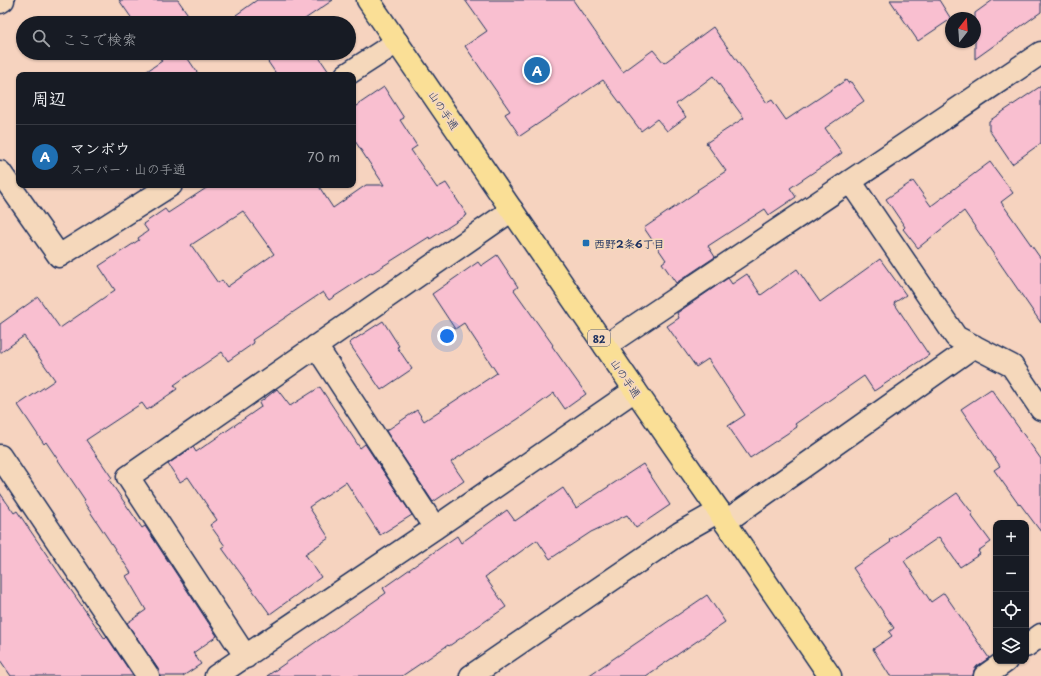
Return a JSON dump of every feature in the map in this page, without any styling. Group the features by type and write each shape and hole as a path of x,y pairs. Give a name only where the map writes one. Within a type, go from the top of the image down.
{"main road":[{"name":"山の手通","path":"368,0 830,676"}],"street":[{"path":"351,72 397,42"},
{"path":"605,346 1041,53"},
{"path":"0,172 59,256 167,188"},
{"path":"850,181 956,337 1012,366 1041,409"},
{"path":"246,657 128,476 512,210"},
{"path":"316,346 435,528"},
{"path":"471,676 680,534 722,516 974,346"},
{"path":"216,676 435,528 634,390"},
{"path":"0,456 148,676"},
{"path":"1029,644 1041,635"},
{"path":"985,676 1002,664"}],"building":[{"path":"119,0 178,0 189,16 130,16"},
{"path":"257,0 333,0 309,16 236,15"},
{"path":"465,0 573,0 623,72 653,50 664,63 713,27 767,103 772,100 786,120 846,80 848,83 851,82 864,101 825,128 842,153 790,188 796,197 769,215 765,209 708,246 715,257 676,283 662,263 666,260 644,228 726,171 706,143 744,118 713,76 676,104 686,117 667,131 657,119 641,131 603,80 520,136 505,114 510,111 465,46 487,31"},
{"path":"890,0 939,0 947,12 945,12 945,23 918,41"},
{"path":"993,0 1041,0 1041,12 975,59 975,48 981,48 981,12 976,12"},
{"path":"161,60 189,60 197,72 146,72 162,61"},
{"path":"267,60 321,60 329,72 275,72"},
{"path":"1041,86 1041,143 1012,164 989,130 989,121"},
{"path":"384,87 404,118 400,120 417,146 411,150 437,188 446,183 467,215 430,239 429,237 372,272 329,300 323,292 252,340 254,343 228,361 222,352 174,385 177,389 147,410 142,403 86,440 112,478 109,480 142,528 145,526 217,636 193,653 201,664 183,676 160,676 158,669 127,623 146,610 126,576 131,573 46,442 44,444 18,405 55,380 24,336 0,353 0,324 38,297 60,328 115,290 99,266 139,240 138,238 148,231 143,224 165,209 168,213 206,188 320,188 333,208 366,185 384,185 356,143 356,106","holes":["243,211 274,254 227,287 222,280 218,283 191,245"]},
{"path":"990,162 1013,193 1001,202 1041,259 1041,323 964,211 918,248 903,229 905,227 886,199 913,181 931,206"},
{"path":"497,255 518,287 514,290 586,394 565,409 554,393 518,419 451,462 464,481 433,502 386,431 417,410 424,421 497,373 464,323 455,329 432,294 478,262 481,266"},
{"path":"880,259 906,295 894,303 929,355 874,391 864,376 795,424 797,427 750,458 728,426 745,415 708,359 696,367 667,326 679,318 677,313 728,278 732,284 747,274 761,295 797,269 820,302"},
{"path":"383,321 399,346 397,347 412,369 381,390 349,343"},
{"path":"320,387 360,448 365,444 412,515 380,535 346,482 309,507 329,538 305,554 321,577 270,614 222,548 225,546 210,525 217,520 188,477 180,482 168,464 193,447 196,452 261,407 259,403 277,389 290,406"},
{"path":"991,389 1041,459 1041,532 1020,504 1019,505 994,470 1000,466 961,409"},
{"path":"643,464 670,505 636,528 627,515 591,532 550,559 537,540 485,577 506,607 402,676 267,676 386,593 383,588 457,536 461,543 507,510 515,521 563,488 576,508"},
{"path":"0,493 14,513 17,511 105,639 107,637 133,676 11,676 0,660"},
{"path":"957,493 991,542 978,551 980,554 960,567 939,537 904,561 931,602 944,593 989,658 977,666 974,670 973,676 890,676 873,649 892,636 889,632 894,628 853,568 891,542 889,540"},
{"path":"707,595 725,622 646,676 588,676"}],"place":[{"name":"マンボウ","path":"537,70"},
{"name":"西野2条6丁目","path":"586,243"}]}
